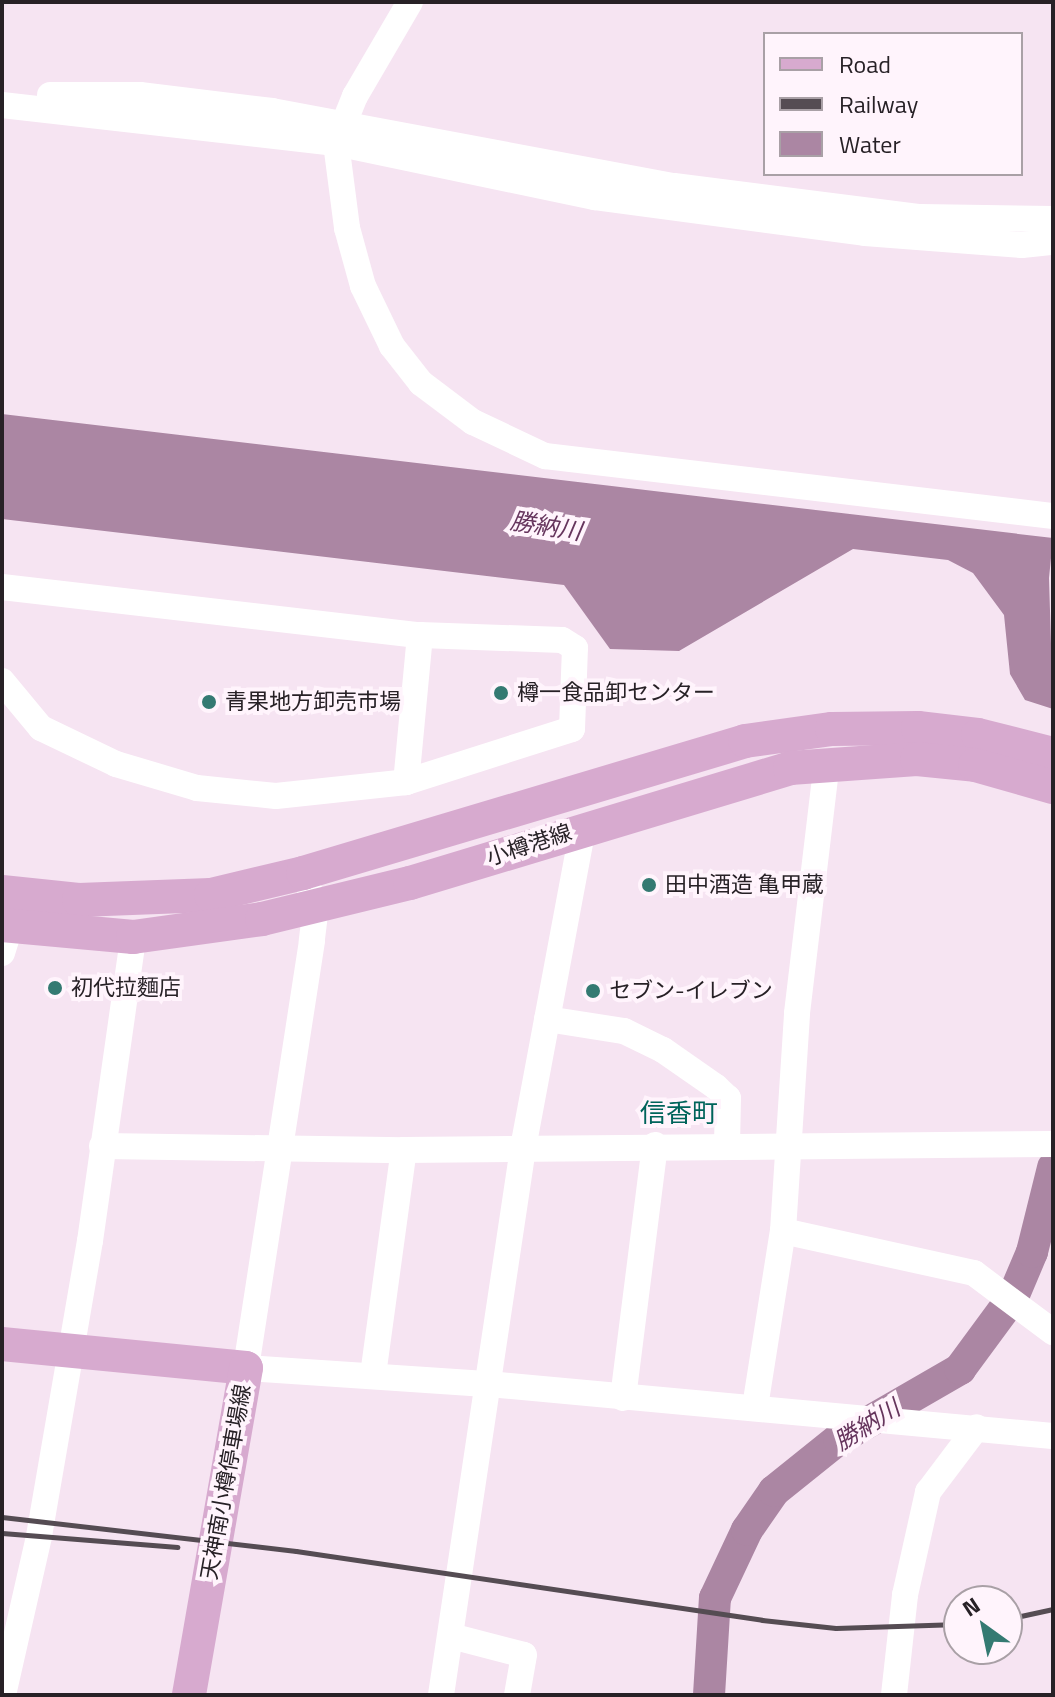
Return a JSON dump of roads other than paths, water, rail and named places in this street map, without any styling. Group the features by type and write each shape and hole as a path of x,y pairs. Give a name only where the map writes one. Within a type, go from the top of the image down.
{"main road":[{"name":"小樽港線","path":"7,918 79,900 211,895 303,873 745,741 832,729 918,728 1044,767"},
{"name":"小樽港線","path":"7,918 133,937 316,906 410,883 736,782 827,763 917,759 1044,767"},
{"name":"天神南小樽停車場線","path":"2,1344 246,1368 189,1695"}],"street":[{"path":"410,2 340,132 359,272 392,346 421,383 489,430 545,456 1053,516"},
{"path":"2,96 140,95 340,132 674,186 920,217 1053,219"},
{"path":"2,105 340,132 595,197 865,233 1022,245 1053,242"},
{"path":"2,587 420,635 562,640 575,648 572,729 406,782 276,796 197,788 116,764 41,728 2,681"},
{"path":"406,782 420,635"},
{"path":"755,1407 783,1231 797,1013 827,763"},
{"path":"441,1695 523,1148 583,828"},
{"path":"303,873 316,906 246,1368 489,1384 623,1398 964,1425 1053,1436"},
{"path":"3,1695 39,1536 71,1351 133,937"},
{"path":"547,1019 624,1031 716,1087 728,1098 727,1146"},
{"path":"102,1146 404,1150 655,1145 1005,1148 1053,1144"},
{"path":"623,1398 655,1145"},
{"path":"373,1375 404,1150"},
{"path":"783,1231 974,1273 1046,1328"},
{"path":"894,1695 905,1595 928,1492 964,1425"},
{"path":"451,1636 524,1655 517,1695"}],"water":[{"path":"2,414 1053,538 1049,578 1053,709 1025,700 1010,674 1004,615 973,573 948,560 853,549 679,651 610,649 564,585 2,519"}],"waterway":[{"name":"勝納川","path":"709,1695 715,1598 747,1530 774,1491 839,1439 960,1369 1013,1297 1032,1252 1053,1168"}],"railway":[{"path":"2,1517 296,1551 762,1620 836,1628 943,1625"},
{"path":"2,1533 177,1547"},
{"path":"1023,1616 1053,1609"}],"place":[{"name":"樽一食品卸センター","path":"501,693"},
{"name":"青果地方卸売市場","path":"209,702"},
{"name":"田中酒造 亀甲蔵","path":"649,885"},
{"name":"初代拉麵店","path":"55,988"},
{"name":"セブン-イレブン","path":"593,991"}],"district":[{"name":"信香町","path":"679,1113"}]}
